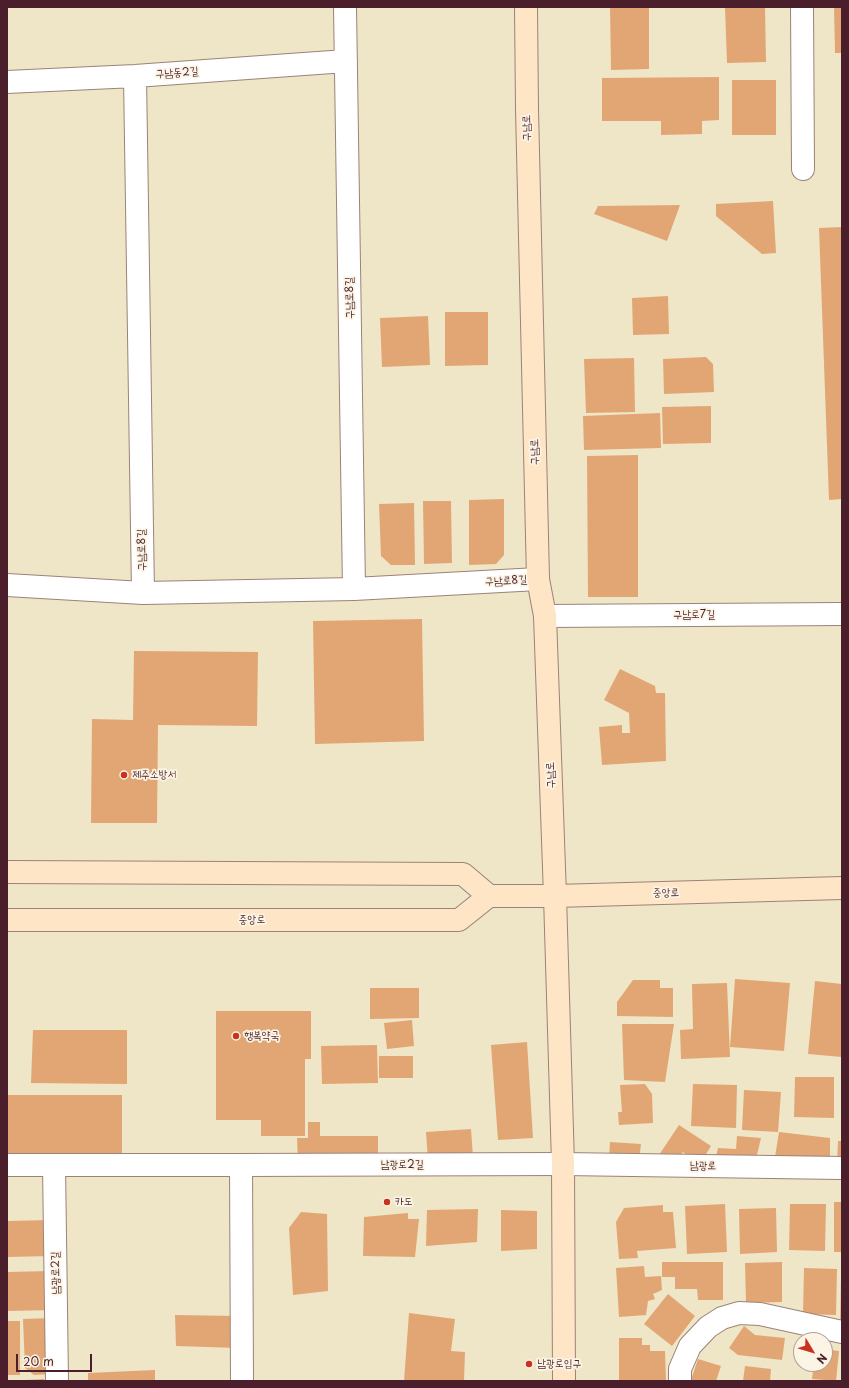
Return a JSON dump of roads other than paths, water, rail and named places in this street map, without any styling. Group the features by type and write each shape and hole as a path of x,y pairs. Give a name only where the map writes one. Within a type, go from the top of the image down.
{"main road":[{"name":"구남로","path":"526,7 538,579 545,616 555,896"},
{"path":"7,872 463,874 489,896"},
{"name":"중앙로","path":"7,920 459,920 489,896 555,896 842,888"},
{"path":"555,896 563,1164 564,1381"}],"street":[{"name":"구남로8길","path":"346,7 354,589"},
{"path":"802,7 803,169"},
{"name":"구남동2길","path":"7,82 135,76 346,61"},
{"name":"구남로8길","path":"135,76 143,593"},
{"name":"구남로8길","path":"7,585 143,593 354,589 538,579"},
{"name":"구남로7길","path":"545,616 842,614"},
{"name":"남광로2길","path":"7,1165 563,1164"},
{"name":"남광로","path":"563,1164 842,1168"},
{"name":"남광로2길","path":"54,1165 57,1381"},
{"path":"242,1165 242,1381"},
{"path":"680,1381 680,1369 690,1346 708,1328 722,1318 739,1313 760,1314 842,1332"}],"place":[{"name":"제주소방서","path":"124,775"},
{"name":"행복약국","path":"236,1036"},
{"name":"카도","path":"387,1202"},
{"name":"남광로입구","path":"529,1364"}]}
